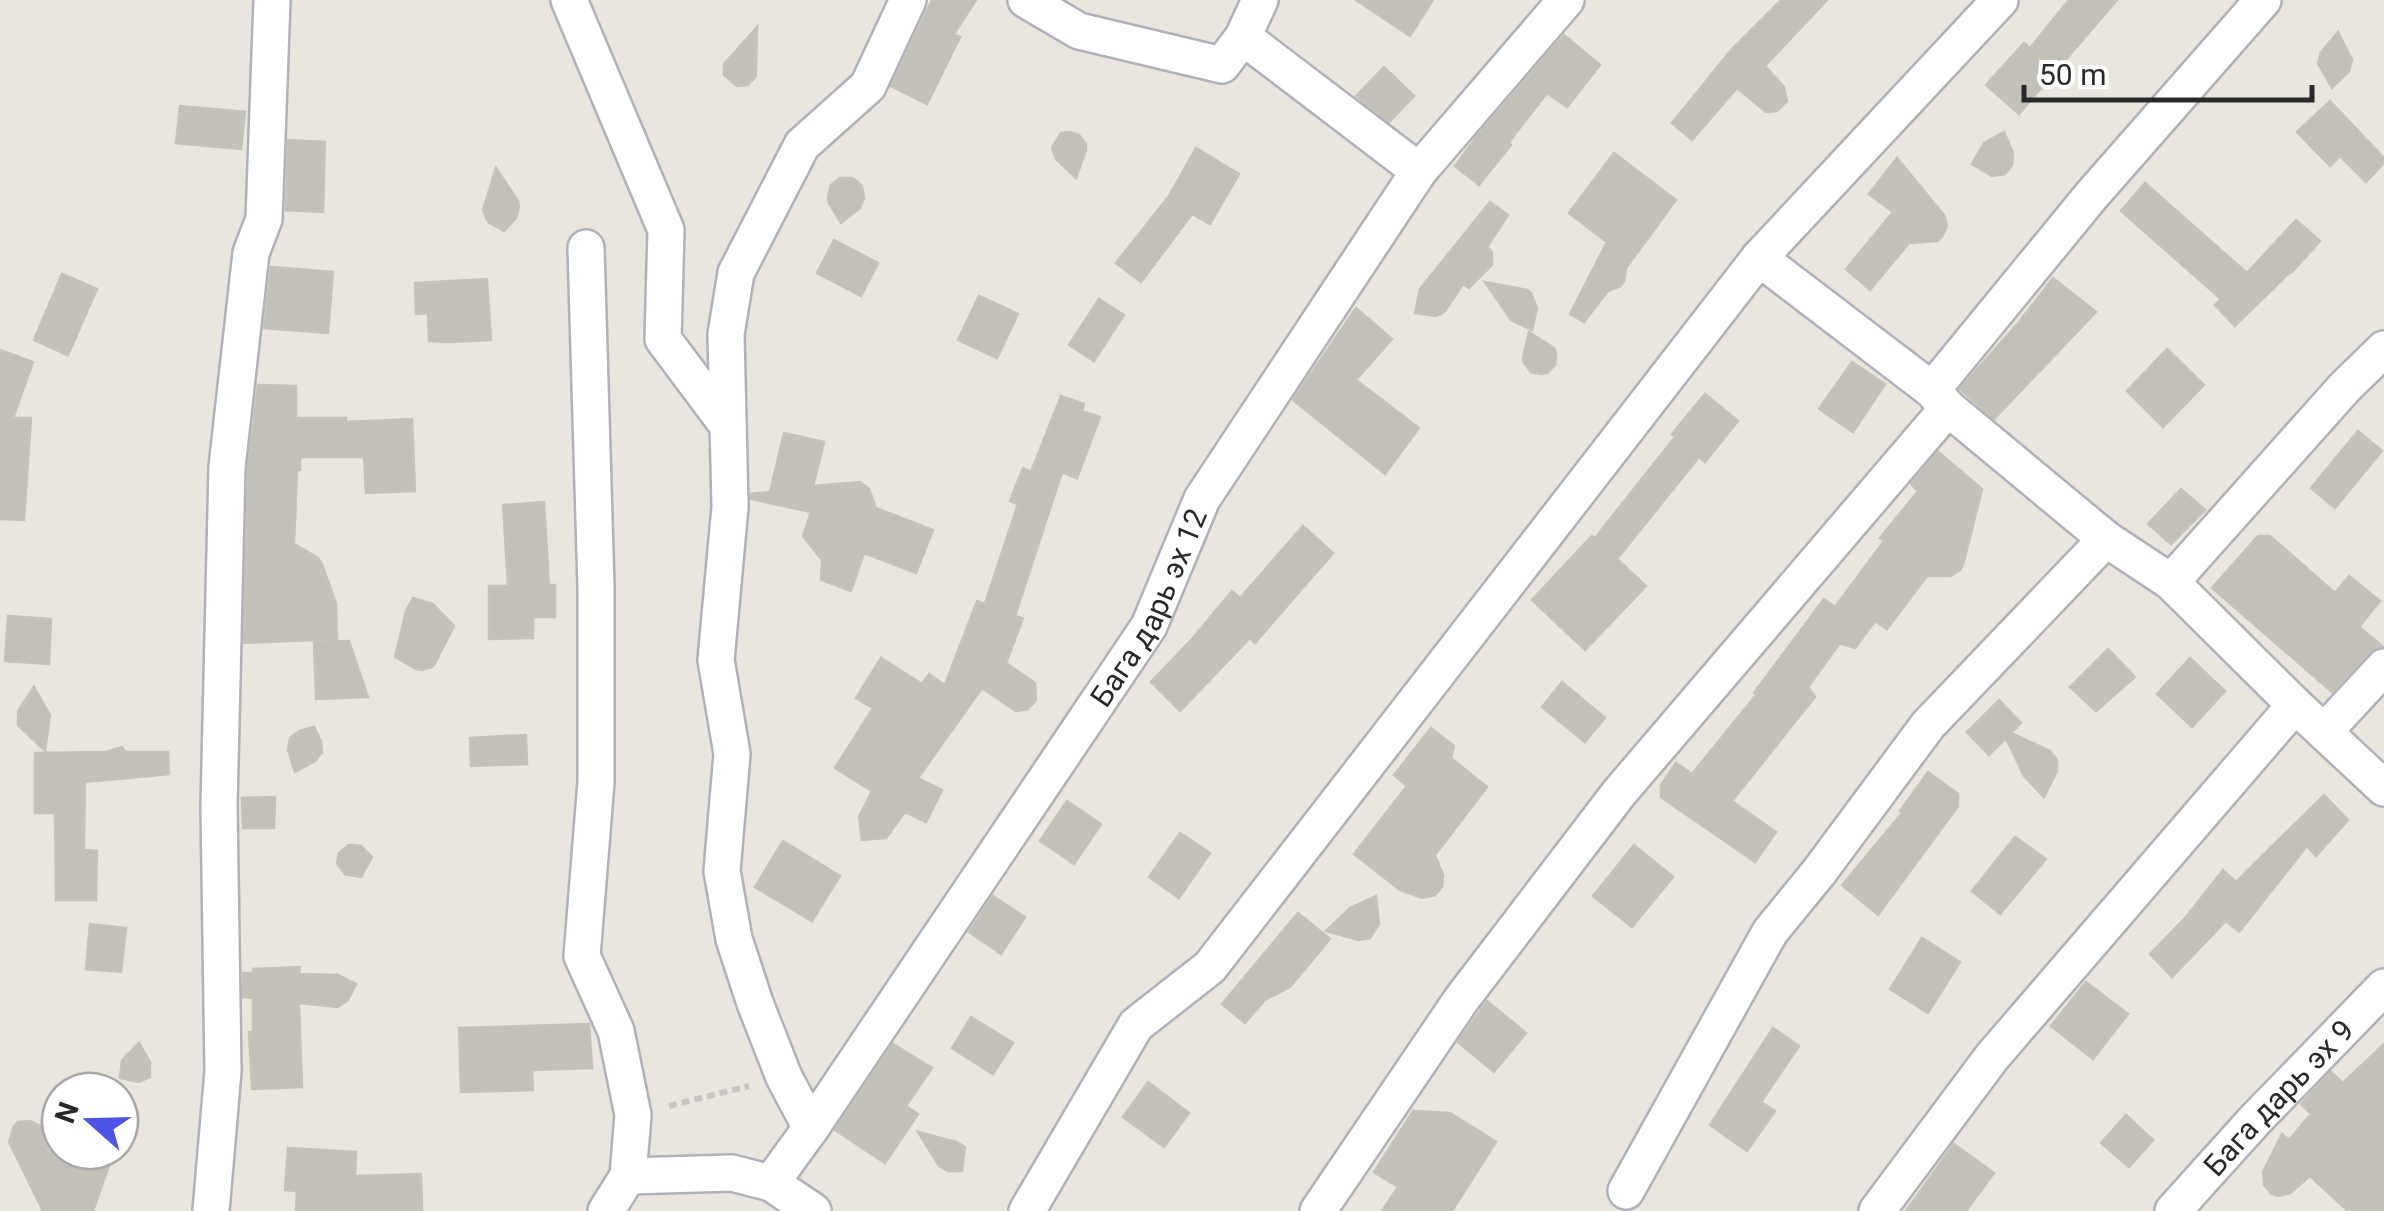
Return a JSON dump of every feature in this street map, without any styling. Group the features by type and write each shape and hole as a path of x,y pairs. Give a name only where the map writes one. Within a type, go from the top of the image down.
{"street":[{"path":"211,1211 222,1072 220,806 227,467 251,253 264,220 272,0"},
{"path":"569,0 666,230 663,339 728,426"},
{"path":"811,1128 784,1077 754,1003 734,939 722,871 732,754 716,660 730,507 726,334 736,273 802,145 868,86 908,0"},
{"path":"1026,0 1079,31 1222,65 1243,38 1260,0"},
{"name":"Бага дарь эх 12","path":"771,1183 1150,626 1202,498 1419,171 1566,0"},
{"path":"1027,1211 1136,1026 1210,966 1759,258 2000,0"},
{"path":"1318,1211 1461,1000 1619,793 1940,399 2091,196 2263,0"},
{"path":"1243,38 1419,171"},
{"path":"586,248 596,587 596,762 582,956 616,1031 634,1114 628,1176 606,1211"},
{"path":"1759,258 1940,399 2106,539 2172,582 2384,788"},
{"path":"2172,582 2345,387 2384,349"},
{"path":"1626,1191 1770,932 1928,725 2106,539"},
{"path":"2324,732 2384,667"},
{"path":"1877,1211 1992,1058 2296,705"},
{"name":"Бага дарь эх 9","path":"2173,1211 2384,987"},
{"path":"628,1176 732,1173 771,1183 813,1211"}],"path":[{"path":"634,1114 784,1077"}],"building":[{"path":"932,0 976,0 954,34 960,37 927,104 891,86"},
{"path":"1356,0 1433,0 1410,36"},
{"path":"1781,0 1827,0 1765,66 1784,87 1787,101 1777,111 1766,112 1737,88 1692,140 1672,123 1731,50"},
{"path":"2069,0 2117,0 2019,114 1986,85 2024,43 2030,48"},
{"path":"757,27 756,76 748,85 737,86 724,75 724,64"},
{"path":"2338,32 2352,60 2349,71 2332,88 2318,63 2321,52"},
{"path":"1564,35 1600,65 1567,107 1547,93 1479,185 1455,166"},
{"path":"1384,67 1414,96 1389,122 1356,96"},
{"path":"2330,101 2384,158 2366,182 2340,156 2330,166 2297,132"},
{"path":"180,106 245,112 241,149 176,143"},
{"path":"1070,132 1086,144 1076,178 1056,159 1052,148 1061,133"},
{"path":"2004,132 2013,153 2012,165 2005,174 1992,176 1972,164 1984,143"},
{"path":"288,140 325,142 323,212 286,210"},
{"path":"1196,148 1239,174 1210,224 1192,214 1141,282 1116,263 1169,196"},
{"path":"1614,153 1676,200 1626,268 1621,286 1608,291 1584,322 1570,314 1607,242 1569,213"},
{"path":"1897,158 1944,215 1947,226 1937,241 1909,243 1870,290 1846,269 1893,212 1869,194"},
{"path":"496,168 519,207 516,218 504,231 488,222 483,210"},
{"path":"840,178 858,182 864,198 860,208 841,223 828,197 831,185"},
{"path":"2145,183 2247,273 2296,220 2320,241 2235,326 2215,305 2221,299 2121,211"},
{"path":"1490,202 1508,215 1487,247 1492,252 1492,265 1469,288 1463,284 1441,314 1415,313 1420,289"},
{"path":"834,240 878,263 861,296 817,273"},
{"path":"271,267 333,272 328,333 264,328"},
{"path":"62,274 97,289 68,355 34,340"},
{"path":"2053,278 2096,312 1994,419 1960,389"},
{"path":"487,279 491,340 429,341 428,313 416,314 415,283"},
{"path":"1485,282 1531,293 1537,308 1532,330 1511,320"},
{"path":"979,296 1018,314 997,358 958,340"},
{"path":"1099,299 1124,315 1094,361 1069,345"},
{"path":"1356,308 1392,339 1356,380 1419,428 1385,474 1293,400"},
{"path":"1529,332 1554,348 1555,365 1547,373 1531,372 1524,363"},
{"path":"2167,349 2204,385 2163,427 2127,391"},
{"path":"0,350 33,362 13,418 31,418 24,520 0,519"},
{"path":"1852,362 1885,384 1853,432 1819,409"},
{"path":"258,385 296,386 296,418 346,418 346,422 412,419 415,491 366,493 364,457 300,457 294,544 322,564 336,604 337,639 244,643 248,468"},
{"path":"1705,394 1738,421 1705,462 1699,457 1617,559 1646,586 1585,650 1532,600 1592,536 1595,538"},
{"path":"1061,396 1084,404 1082,411 1100,417 1077,478 1062,472 1015,616 1023,618 1006,663 1035,683 1036,700 1028,709 1016,711 982,688 918,778 942,790 926,822 905,812 886,838 862,840 859,817 872,791 835,768 873,708 856,698 881,658 922,684 929,674 945,685 977,601 985,604 1018,504 1010,501 1023,468 1031,472"},
{"path":"2358,431 2382,451 2335,508 2311,488"},
{"path":"784,433 824,442 813,486 860,482 869,489 876,508 933,530 916,573 864,553 851,591 821,580 822,560 803,536 811,512 751,499 751,494 770,492"},
{"path":"1938,452 1982,489 1963,565 1950,576 1927,576 1887,629 1875,621 1855,648 1840,643 1808,687 1815,697 1732,801 1776,832 1755,862 1661,797 1661,785 1676,763 1692,774 1756,695 1824,599 1835,607 1884,541 1880,538 1918,491 1911,484"},
{"path":"2181,489 2205,510 2171,544 2148,524"},
{"path":"544,502 549,585 555,585 555,617 533,617 533,638 489,639 489,586 508,586 503,505"},
{"path":"1303,526 1333,553 1255,643 1250,638 1180,711 1151,682 1232,591 1240,598"},
{"path":"2258,536 2270,536 2335,593 2349,576 2380,601 2359,627 2382,646 2368,653 2332,692 2212,588"},
{"path":"413,598 433,604 454,626 435,663 422,670 395,657"},
{"path":"8,616 51,619 49,664 5,661"},
{"path":"349,641 368,697 316,699 314,642"},
{"path":"2108,649 2135,677 2096,711 2070,687"},
{"path":"2190,658 2225,691 2192,727 2157,694"},
{"path":"1562,682 1605,718 1585,742 1542,707"},
{"path":"34,687 50,715 45,751 18,725 18,711"},
{"path":"1999,700 2021,723 2011,733 2050,751 2057,760 2057,771 2044,797 2024,776 2006,738 1989,755 1967,732"},
{"path":"314,727 322,752 315,761 295,772 288,750 290,738"},
{"path":"1431,728 1454,746 1451,758 1487,787 1435,855 1443,875 1442,887 1435,895 1422,898 1400,890 1354,854 1407,786 1394,775"},
{"path":"526,735 527,764 471,766 470,738"},
{"path":"122,747 125,752 168,752 169,774 85,782 84,850 97,851 96,900 56,900 55,813 35,813 35,753 106,752"},
{"path":"1928,772 1958,794 1958,806 1878,915 1842,885 1902,813"},
{"path":"2324,795 2348,820 2316,856 2307,846 2239,932 2226,921 2172,977 2150,954 2223,870 2236,882"},
{"path":"275,797 274,828 243,828 242,798"},
{"path":"1067,801 1101,824 1074,864 1040,841"},
{"path":"1180,833 1210,853 1179,898 1149,877"},
{"path":"2015,837 2046,859 2000,914 1972,891"},
{"path":"783,841 840,876 812,921 755,887"},
{"path":"349,845 361,846 372,857 361,877 345,874 337,863 339,853"},
{"path":"1634,845 1673,877 1632,927 1593,896"},
{"path":"993,896 1025,917 1001,954 969,932"},
{"path":"1376,896 1379,924 1370,938 1358,940 1326,931 1350,908"},
{"path":"1298,913 1330,939 1290,987 1265,1000 1245,1023 1222,1004"},
{"path":"90,924 126,928 121,972 86,969"},
{"path":"1922,938 1960,962 1928,1013 1890,989"},
{"path":"300,967 299,974 338,975 356,984 348,1000 338,1007 299,1003 302,1087 252,1089 249,1032 253,1032 253,998 243,997 243,973"},
{"path":"2086,982 2128,1014 2093,1059 2051,1026"},
{"path":"1487,1001 1526,1033 1494,1072 1458,1042"},
{"path":"971,1017 1013,1043 993,1074 952,1048"},
{"path":"589,1024 592,1068 532,1070 533,1090 461,1092 459,1028"},
{"path":"1773,1028 1799,1046 1761,1102 1775,1111 1747,1151 1710,1125"},
{"path":"139,1043 150,1062 150,1077 140,1082 140,1071 121,1071 122,1060"},
{"path":"893,1044 932,1068 906,1106 918,1114 885,1163 835,1130"},
{"path":"2384,1044 2384,1211 2348,1211 2310,1176 2290,1193 2272,1194 2264,1185 2263,1172 2282,1134 2289,1140 2311,1114 2301,1104 2331,1072 2343,1083"},
{"path":"1148,1082 1189,1113 1164,1147 1123,1117"},
{"path":"1413,1111 1450,1113 1496,1142 1452,1211 1382,1211 1398,1187 1374,1172"},
{"path":"2126,1115 2153,1140 2129,1167 2101,1143"},
{"path":"30,1121 40,1126 40,1171 107,1171 93,1211 43,1211 9,1142 18,1122"},
{"path":"918,1132 965,1147 962,1171 939,1166"},
{"path":"1954,1144 1994,1173 1966,1211 1906,1211"},
{"path":"288,1148 356,1152 355,1176 421,1174 422,1211 296,1211 297,1191 285,1190"}]}
